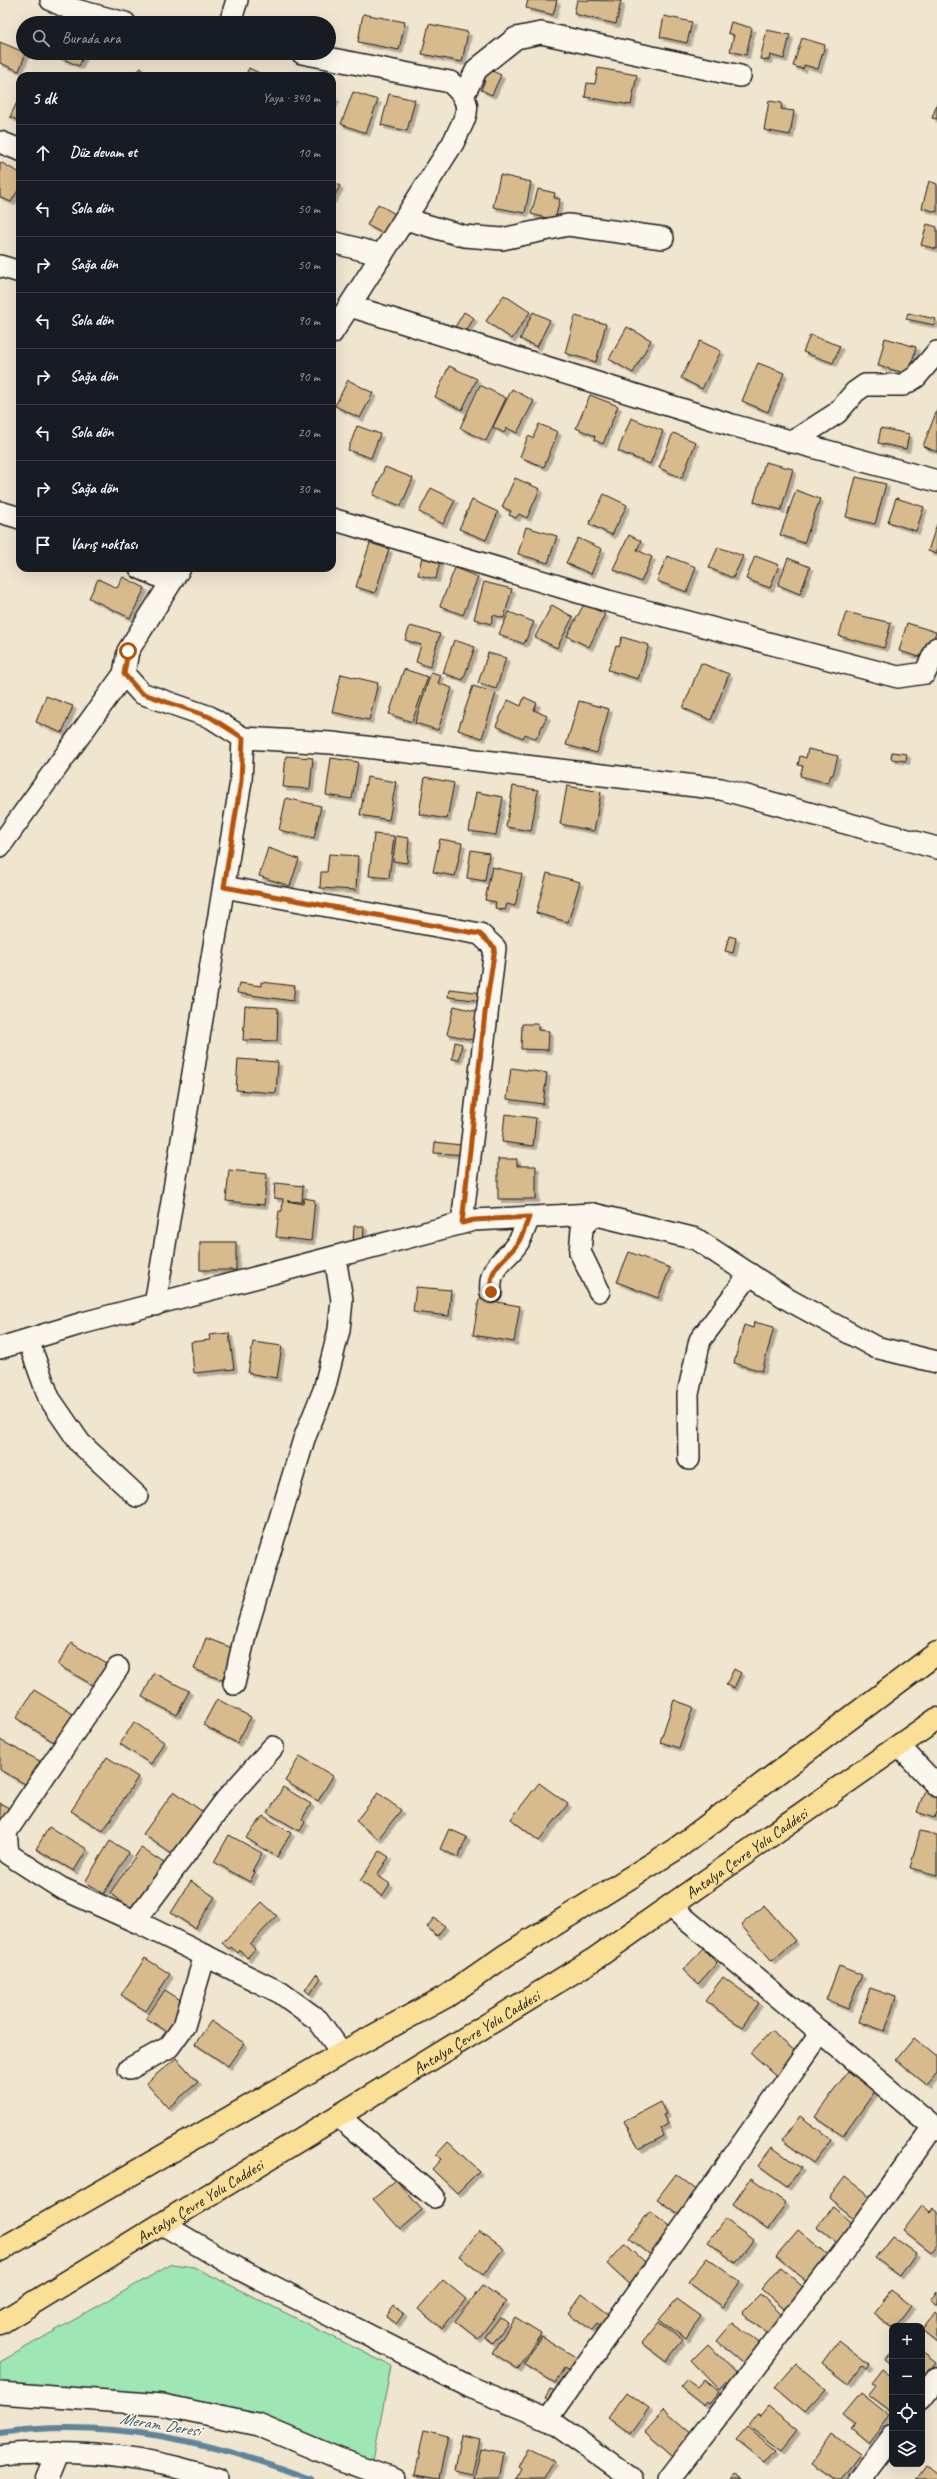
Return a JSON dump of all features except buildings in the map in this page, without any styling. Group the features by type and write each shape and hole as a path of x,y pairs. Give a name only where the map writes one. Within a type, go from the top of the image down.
{"highway":[{"path":"0,2250 342,2053 448,1996 506,1955 676,1849 937,1653"},
{"name":"Antalya Çevre Yolu Caddesi","path":"0,2323 593,1960 937,1719"}],"street":[{"path":"52,0 68,8 98,16"},
{"path":"232,16 237,0"},
{"path":"336,327 453,143 467,113 464,94 477,69 516,38 541,33 740,76"},
{"path":"336,60 450,82 464,94"},
{"path":"0,142 16,148"},
{"path":"405,219 464,236 502,239 568,225 663,238"},
{"path":"336,243 382,256"},
{"path":"0,266 16,271"},
{"path":"350,306 732,426 937,481"},
{"path":"792,442 836,414 855,392 865,386 903,385 916,377 937,352"},
{"path":"0,512 16,517"},
{"path":"336,520 608,601 898,677 925,673 937,648"},
{"path":"0,846 124,674 128,651 175,575 160,572"},
{"path":"124,674 141,693 210,717 243,738 332,743 721,789 937,848"},
{"path":"155,1305 241,781 243,738"},
{"path":"224,887 480,934 495,948 485,1013 462,1223"},
{"path":"593,1214 582,1229 580,1252 598,1291"},
{"path":"0,1348 474,1220 593,1214 696,1239 790,1300 875,1346 937,1362"},
{"path":"491,1292 490,1281 493,1271 518,1242 529,1217"},
{"path":"234,1684 246,1631 304,1439 324,1390 338,1330 342,1300 335,1257"},
{"path":"689,1459 688,1394 700,1340 750,1274"},
{"path":"28,1340 49,1398 76,1436 137,1496"},
{"path":"118,1668 6,1832 8,1854 61,1888 135,1921 281,1993 318,2020 342,2053"},
{"path":"899,1746 937,1786"},
{"path":"135,1921 225,1801 273,1747"},
{"path":"669,2479 852,2241 935,2129 670,1906"},
{"path":"129,2069 169,2047 184,2026 205,1955"},
{"path":"548,2419 821,2032"},
{"path":"338,2116 434,2197"},
{"path":"162,2224 240,2269 470,2387 548,2419 632,2479"},
{"path":"924,2395 937,2378"},
{"path":"0,2393 163,2405 258,2425 339,2459 395,2479"},
{"path":"860,2479 889,2441"},
{"path":"0,2456 58,2452 116,2455 167,2472 217,2479"},
{"path":"47,2479 58,2452"}],"green space":[{"path":"172,2264 194,2267 391,2366 372,2465 284,2431 0,2385 0,2362"}],"waterway":[{"name":"Meram Deresi","path":"0,2433 40,2429 80,2428 158,2436 236,2454 274,2465 311,2479"}],"route":[{"path":"128,651 124,674 141,693 210,717 243,738 241,781 224,887 480,934 495,948 485,1013 462,1223 474,1220 529,1217 518,1242 493,1271 490,1281 491,1292"}]}
